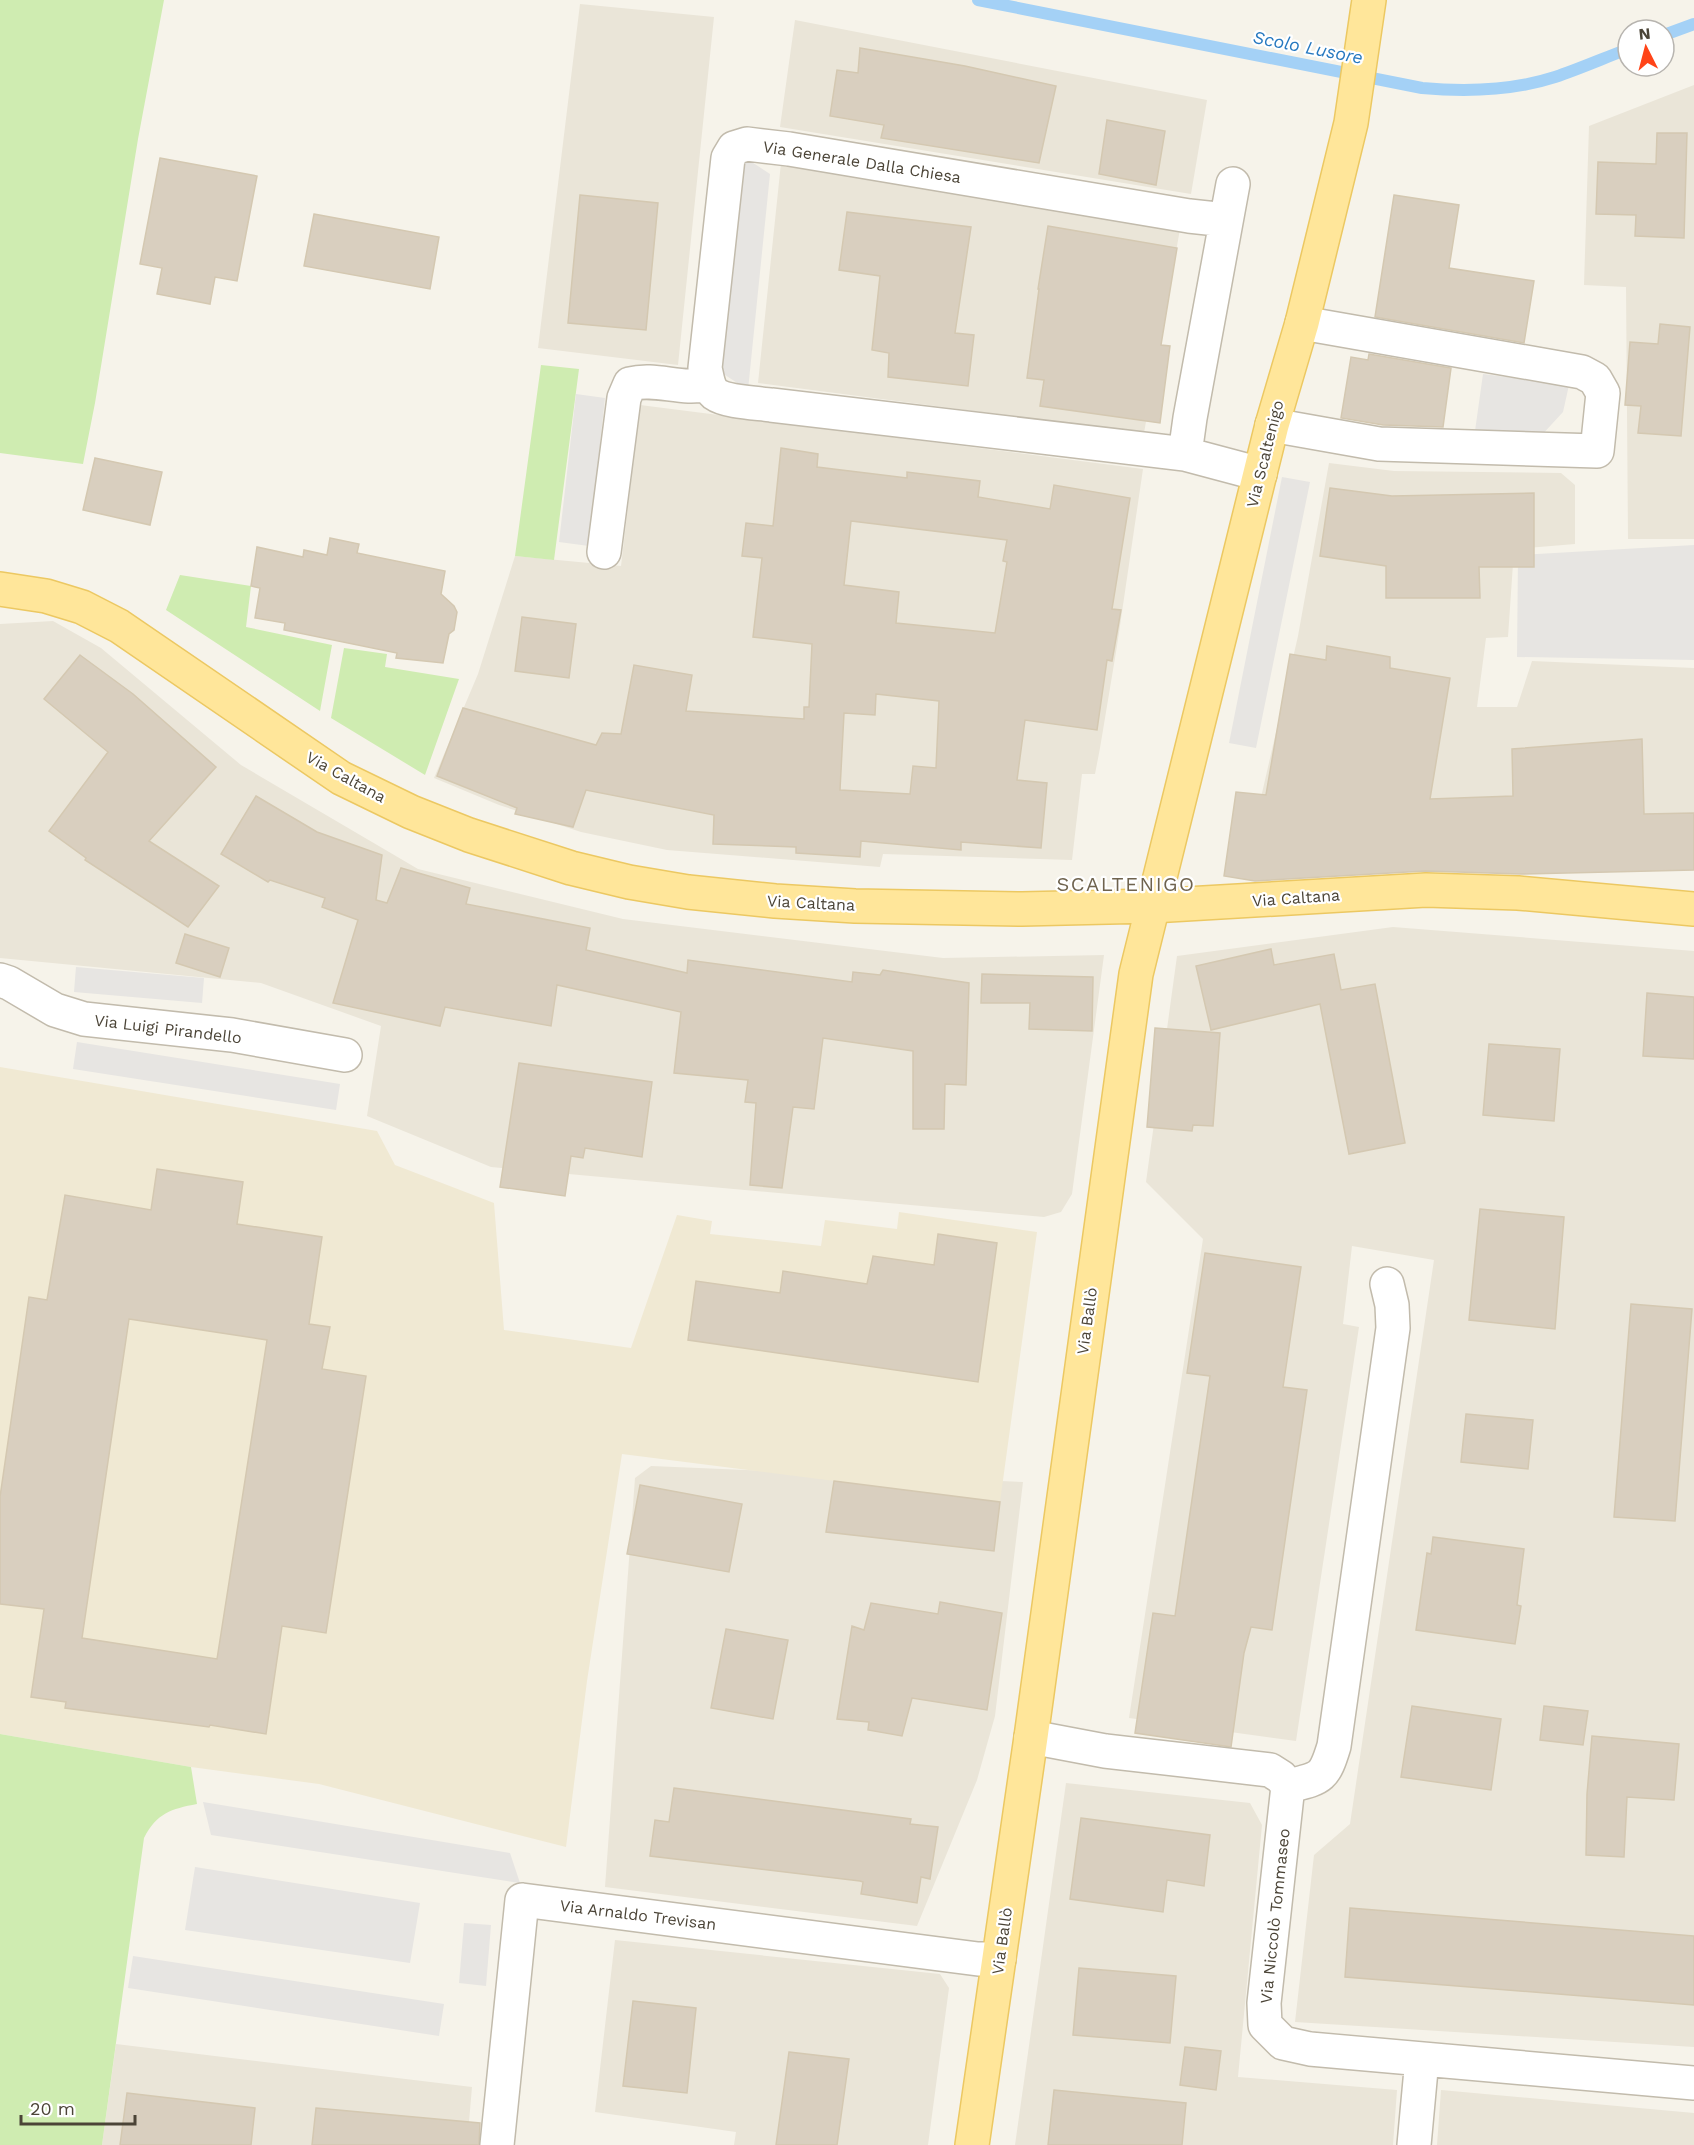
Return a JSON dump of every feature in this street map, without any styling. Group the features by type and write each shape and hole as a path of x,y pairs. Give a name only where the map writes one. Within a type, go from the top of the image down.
{"main road":[{"name":"Via Scaltenigo","path":"1152,906 1272,425 1302,323 1355,102 1368,9"},
{"name":"Via Caltana","path":"0,589 64,601 82,607 119,626 341,778 411,812 469,835 571,868 628,882 775,901 855,906 1022,909 1152,906 1426,890 1518,893 1694,909"},
{"name":"Via Ballò","path":"972,2145 1031,1737 1128,1027 1136,974 1152,906"}],"street":[{"name":"Via Generale Dalla Chiesa","path":"708,384 705,368 708,333 728,158 734,148 747,144 789,149 1189,216 1226,220"},
{"path":"1185,454 1233,184"},
{"path":"1272,425 1379,444 1597,450 1603,393 1595,379 1582,372 1302,323"},
{"path":"604,552 624,398 630,384 644,380 696,387 708,384 715,393 725,398 1185,454 1260,474"},
{"name":"Via Luigi Pirandello","path":"0,980 55,1010 84,1019 232,1035 345,1055"},
{"path":"1031,1737 1105,1751 1270,1770 1281,1777 1288,1786 1312,1780 1323,1774 1334,1746 1393,1328 1392,1305 1387,1284"},
{"name":"Via Niccolò Tommaseo","path":"1288,1786 1264,2003 1265,2025 1283,2043 1301,2047 1422,2059 1694,2082"},
{"name":"Via Arnaldo Trevisan","path":"497,2145 522,1900 978,1959 999,1959"},
{"path":"1414,2145 1422,2059"}],"shaded area":[{"path":"580,4 714,17 678,365 538,348"},
{"path":"795,20 1207,100 1191,194 780,127"},
{"path":"1694,85 1694,539 1628,539 1626,287 1584,285 1589,126"},
{"path":"744,157 770,174 748,390 719,371"},
{"path":"781,163 1180,229 1144,433 758,383"},
{"path":"1483,374 1569,385 1563,412 1540,437 1475,431"},
{"path":"576,394 605,398 589,546 559,542"},
{"path":"640,405 1143,469 1100,748 1095,774 1082,774 1072,860 883,854 880,867 667,850 581,832 499,805 434,778 478,674 515,556 621,566"},
{"path":"1329,463 1394,471 1561,473 1575,485 1575,544 1514,549 1508,637 1486,638 1477,707 1517,707 1532,661 1694,668 1694,863 1246,863 1298,636"},
{"path":"1282,477 1310,482 1256,748 1229,743"},
{"path":"1694,545 1694,660 1517,657 1518,555"},
{"path":"53,621 101,648 241,765 418,869 623,919 943,958 1104,955 1072,1194 1061,1212 1044,1217 491,1167 367,1116 381,1026 261,983 0,958 0,624"},
{"path":"1393,927 1694,951 1694,2047 1295,2022 1314,1855 1350,1824 1434,1260 1352,1246 1343,1324 1359,1327 1296,1741 1129,1718 1203,1239 1146,1182 1177,956"},
{"path":"76,967 204,978 202,1003 74,992"},
{"path":"77,1042 340,1084 336,1110 73,1069"},
{"path":"0,1067 377,1131 395,1165 494,1203 504,1330 631,1348 677,1215 712,1221 710,1234 821,1246 825,1220 897,1229 899,1212 1037,1232 1000,1502 622,1454 587,1681 566,1847 319,1784 191,1767 0,1734"},
{"path":"651,1466 1023,1482 995,1716 977,1780 917,1926 605,1887 635,1478"},
{"path":"1066,1783 1250,1803 1262,1825 1238,2077 1397,2090 1393,2145 1015,2145"},
{"path":"203,1802 510,1853 520,1883 211,1835"},
{"path":"195,1867 420,1903 410,1963 185,1930"},
{"path":"464,1923 491,1925 486,1986 459,1983"},
{"path":"615,1940 940,1974 949,1988 928,2145 734,2145 736,2132 595,2112"},
{"path":"133,1956 444,2004 439,2036 128,1988"},
{"path":"116,2044 472,2087 467,2145 102,2145"},
{"path":"1441,2090 1694,2113 1694,2145 1437,2145"}],"green space":[{"path":"0,0 164,0 83,464 0,453"},
{"path":"541,365 579,369 554,560 515,556"},
{"path":"180,575 251,586 246,627 332,645 320,711 166,610"},
{"path":"344,648 387,654 385,667 459,679 425,775 331,718"},
{"path":"0,1734 191,1767 197,1804 172,1810 154,1823 144,1838 102,2145 0,2145"}],"building":[{"path":"860,48 965,66 1056,86 1039,163 881,138 884,125 830,116 837,70 858,73"},
{"path":"1107,120 1165,131 1156,185 1099,174"},
{"path":"1657,133 1687,133 1684,238 1635,236 1636,215 1596,214 1598,162 1656,164"},
{"path":"160,158 257,176 237,281 215,277 210,304 157,294 162,268 140,264"},
{"path":"580,195 658,203 646,330 568,323"},
{"path":"1394,195 1459,205 1449,268 1534,281 1524,343 1375,317"},
{"path":"847,212 971,227 955,333 974,335 968,386 888,377 889,353 872,350 880,276 839,270"},
{"path":"314,214 439,237 430,289 304,266"},
{"path":"1048,226 1177,248 1161,345 1170,346 1160,423 1040,406 1044,380 1027,378"},
{"path":"1660,324 1690,327 1681,436 1638,433 1641,406 1625,405 1630,342 1658,344"},
{"path":"1369,354 1451,368 1443,427 1383,425 1341,418 1351,357 1368,360"},
{"path":"781,448 818,454 817,467 907,478 907,472 980,481 978,497 1050,509 1054,485 1130,498 1112,609 1121,610 1112,661 1107,660 1097,730 1025,720 1017,780 1047,783 1041,848 961,842 961,850 861,841 860,857 796,853 796,847 713,844 714,815 586,790 573,827 515,814 517,808 437,776 463,708 596,745 602,733 621,734 634,665 692,675 686,711 804,719 804,707 809,707 812,644 753,637 762,558 742,556 746,523 773,526","holes":["851,521 1007,540 1003,561 1007,562 995,633 896,623 899,592 844,585","876,694 939,701 936,768 913,766 910,794 840,790 844,713 875,715"]},
{"path":"95,458 162,472 150,525 83,510"},
{"path":"1330,488 1392,496 1534,493 1534,567 1479,567 1480,598 1386,598 1386,566 1320,556"},
{"path":"330,538 359,544 357,553 445,571 441,594 457,612 454,630 449,634 443,663 396,658 397,653 284,630 285,623 255,618 260,588 251,586 257,547 303,557 304,550 327,555"},
{"path":"522,617 576,624 569,678 515,671"},
{"path":"1327,646 1390,657 1390,668 1450,678 1430,799 1513,796 1512,749 1642,739 1644,814 1694,813 1694,870 1521,874 1425,871 1255,881 1224,876 1236,792 1266,795 1290,654 1326,660"},
{"path":"80,655 133,694 216,767 149,841 219,886 188,927 85,860 86,858 49,831 108,752 44,699"},
{"path":"256,796 317,832 382,855 376,900 387,903 401,868 470,888 466,904 590,928 586,950 687,973 688,960 852,982 853,972 880,975 883,970 969,983 966,1085 945,1084 944,1129 913,1129 913,1051 823,1038 814,1109 793,1107 782,1188 750,1185 756,1103 745,1102 748,1080 674,1073 681,1012 557,985 551,1026 445,1007 440,1026 333,1003 358,920 322,907 325,898 270,880 268,882 221,854"},
{"path":"185,934 229,948 220,977 176,963"},
{"path":"1271,949 1274,965 1334,954 1341,990 1375,984 1405,1143 1349,1154 1320,1004 1211,1030 1196,966"},
{"path":"982,974 1093,977 1092,1031 1029,1029 1030,1003 981,1003"},
{"path":"1647,993 1694,997 1694,1059 1643,1056"},
{"path":"1155,1028 1220,1033 1213,1126 1193,1125 1192,1131 1147,1127"},
{"path":"1489,1044 1560,1049 1554,1121 1483,1115"},
{"path":"519,1063 652,1082 642,1157 585,1148 583,1158 571,1156 565,1196 500,1187"},
{"path":"157,1169 243,1182 237,1224 322,1237 309,1324 330,1327 322,1369 366,1376 326,1633 282,1626 266,1734 65,1708 66,1702 31,1697 44,1609 0,1604 0,1497 29,1297 47,1300 65,1195 151,1210","holes":["129,1319 267,1340 217,1659 82,1638"]},
{"path":"1480,1209 1564,1217 1555,1329 1469,1320"},
{"path":"938,1234 997,1243 978,1382 688,1340 696,1281 780,1293 783,1271 867,1284 873,1256 934,1265"},
{"path":"1205,1253 1301,1267 1283,1387 1307,1390 1272,1630 1251,1627 1244,1653 1231,1747 1135,1733 1153,1613 1175,1616 1210,1376 1187,1373"},
{"path":"1631,1304 1692,1309 1675,1521 1614,1517"},
{"path":"1466,1414 1533,1420 1528,1469 1461,1462"},
{"path":"834,1481 1000,1502 994,1551 826,1532"},
{"path":"640,1485 742,1504 729,1572 627,1554"},
{"path":"1433,1537 1524,1549 1517,1605 1521,1606 1515,1644 1416,1630 1427,1553 1431,1554"},
{"path":"940,1602 1002,1613 987,1710 912,1698 902,1736 868,1730 869,1722 837,1719 852,1626 864,1630 871,1603 938,1614"},
{"path":"726,1629 788,1640 773,1719 711,1708"},
{"path":"1412,1706 1501,1719 1491,1790 1401,1777"},
{"path":"1544,1706 1588,1711 1583,1745 1540,1740"},
{"path":"1592,1736 1679,1744 1674,1800 1627,1797 1624,1857 1586,1855 1587,1794"},
{"path":"674,1788 911,1819 910,1824 938,1827 930,1879 921,1877 917,1903 861,1894 863,1882 860,1881 650,1856 655,1820 669,1822"},
{"path":"1081,1818 1210,1835 1204,1886 1167,1880 1163,1912 1070,1899"},
{"path":"1350,1908 1694,1936 1694,2005 1345,1977"},
{"path":"1079,1968 1176,1976 1170,2043 1073,2035"},
{"path":"633,2001 696,2008 687,2093 623,2086"},
{"path":"1185,2047 1221,2051 1216,2090 1180,2085"},
{"path":"789,2052 849,2059 837,2145 776,2145"},
{"path":"1054,2090 1186,2103 1182,2145 1048,2145"},
{"path":"127,2093 255,2108 251,2145 120,2145"},
{"path":"316,2108 480,2123 479,2145 312,2145"}],"waterway":[{"name":"Scolo Lusore","path":"978,0 1422,88 1456,90 1506,88 1555,77 1616,54"},
{"name":"Scolo Lusore","path":"1676,31 1694,24"}],"district":[{"name":"SCALTENIGO","path":"1126,884"}]}
